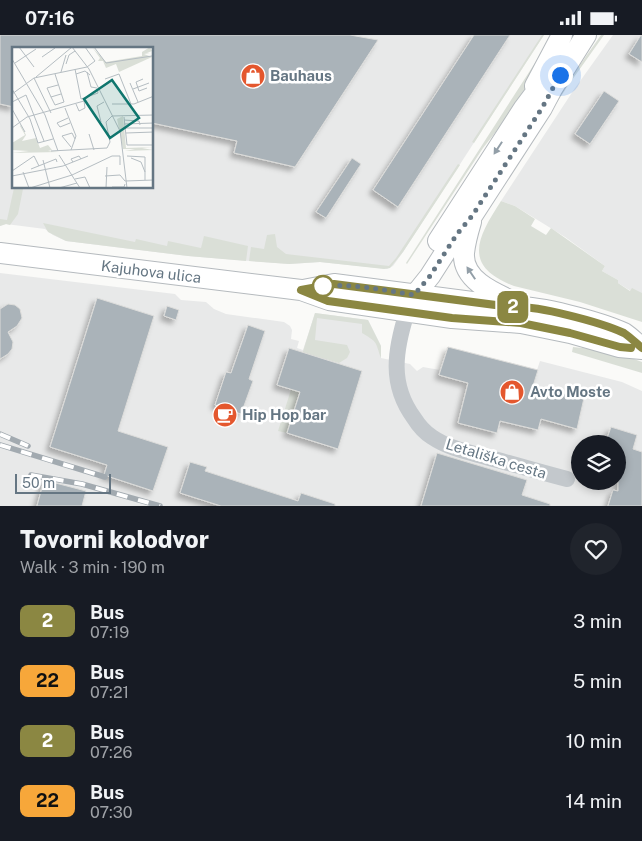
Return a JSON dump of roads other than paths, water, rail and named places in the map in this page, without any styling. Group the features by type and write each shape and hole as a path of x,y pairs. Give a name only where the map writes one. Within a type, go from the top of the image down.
{"main road":[{"name":"Letališka cesta","path":"533,108 562,35"},
{"name":"Letališka cesta","path":"410,304 457,234 472,216 573,35"},
{"name":"Letališka cesta","path":"410,304 413,280 533,108 552,89 586,35"},
{"name":"Letališka cesta","path":"533,108 556,93 596,35"},
{"path":"472,216 464,255 469,272 484,286 500,296 523,306"},
{"name":"Kajuhova ulica","path":"0,253 301,290 334,284 380,289 410,304 570,333 620,347 642,348"},
{"name":"Kajuhova ulica","path":"410,304 523,306 572,317 625,334 642,348"}],"street":[{"name":"Letališka cesta","path":"410,304 400,341 397,359 397,380 405,403 420,427 431,437 449,446 567,479"}],"railway":[{"path":"0,434 28,446"},
{"path":"0,445 105,477"},
{"path":"31,475 82,484 160,506"}],"place":[{"name":"Bauhaus","path":"253,76"},
{"name":"Avto Moste","path":"512,392"},
{"name":"Hip Hop bar","path":"225,415"}]}
